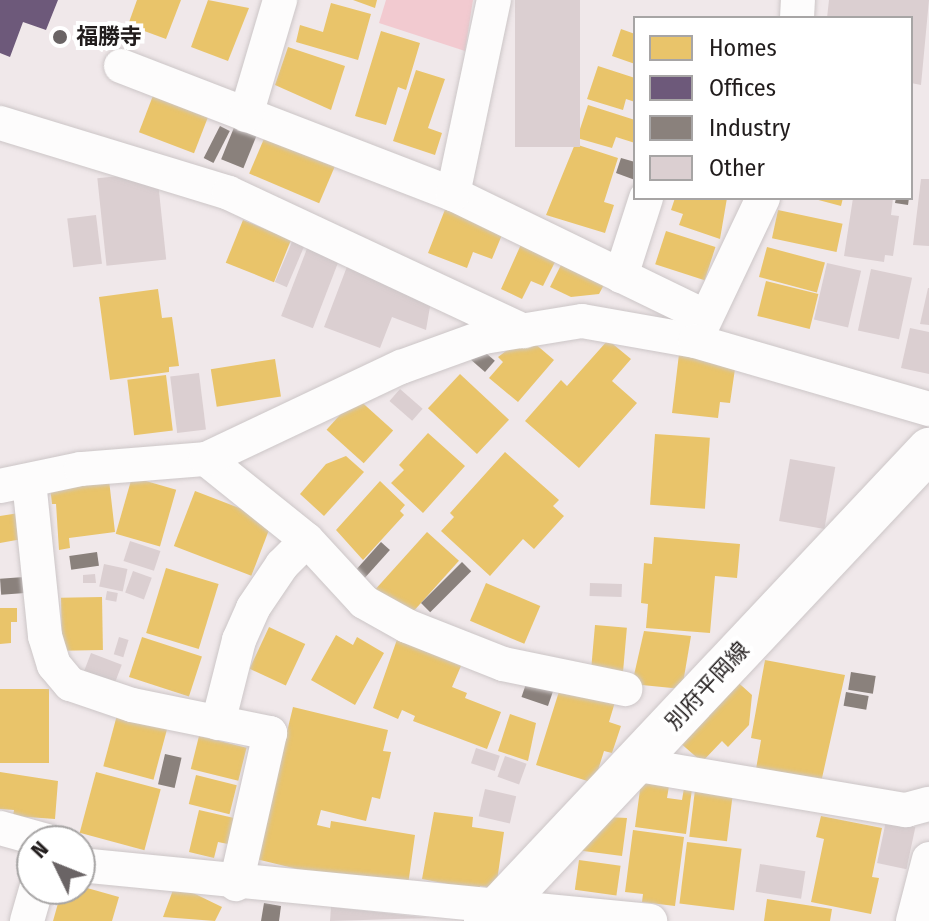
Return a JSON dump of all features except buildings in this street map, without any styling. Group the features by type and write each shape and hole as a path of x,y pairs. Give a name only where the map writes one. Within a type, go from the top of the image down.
{"main road":[{"name":"別府平岡線","path":"492,914 929,450"}],"street":[{"path":"246,115 280,0"},
{"path":"453,194 494,0"},
{"path":"121,66 453,194 621,276 700,329 929,409"},
{"path":"0,123 229,193 524,331"},
{"path":"621,276 645,200"},
{"path":"700,329 762,200"},
{"path":"236,884 270,733 132,705 70,684 54,665 45,636 15,483 81,469 206,459 401,367 484,337 582,321 700,329"},
{"path":"206,459 307,540 364,602 407,626 503,664 625,689"},
{"path":"218,723 239,640 253,608 282,565 307,540"},
{"path":"633,764 906,810 929,804"},
{"path":"913,921 929,859"},
{"path":"96,867 492,914 650,921"}],"shaded area":[{"path":"386,0 473,0 465,51 379,23"}],"place":[{"name":"福勝寺","path":"60,37"}]}
